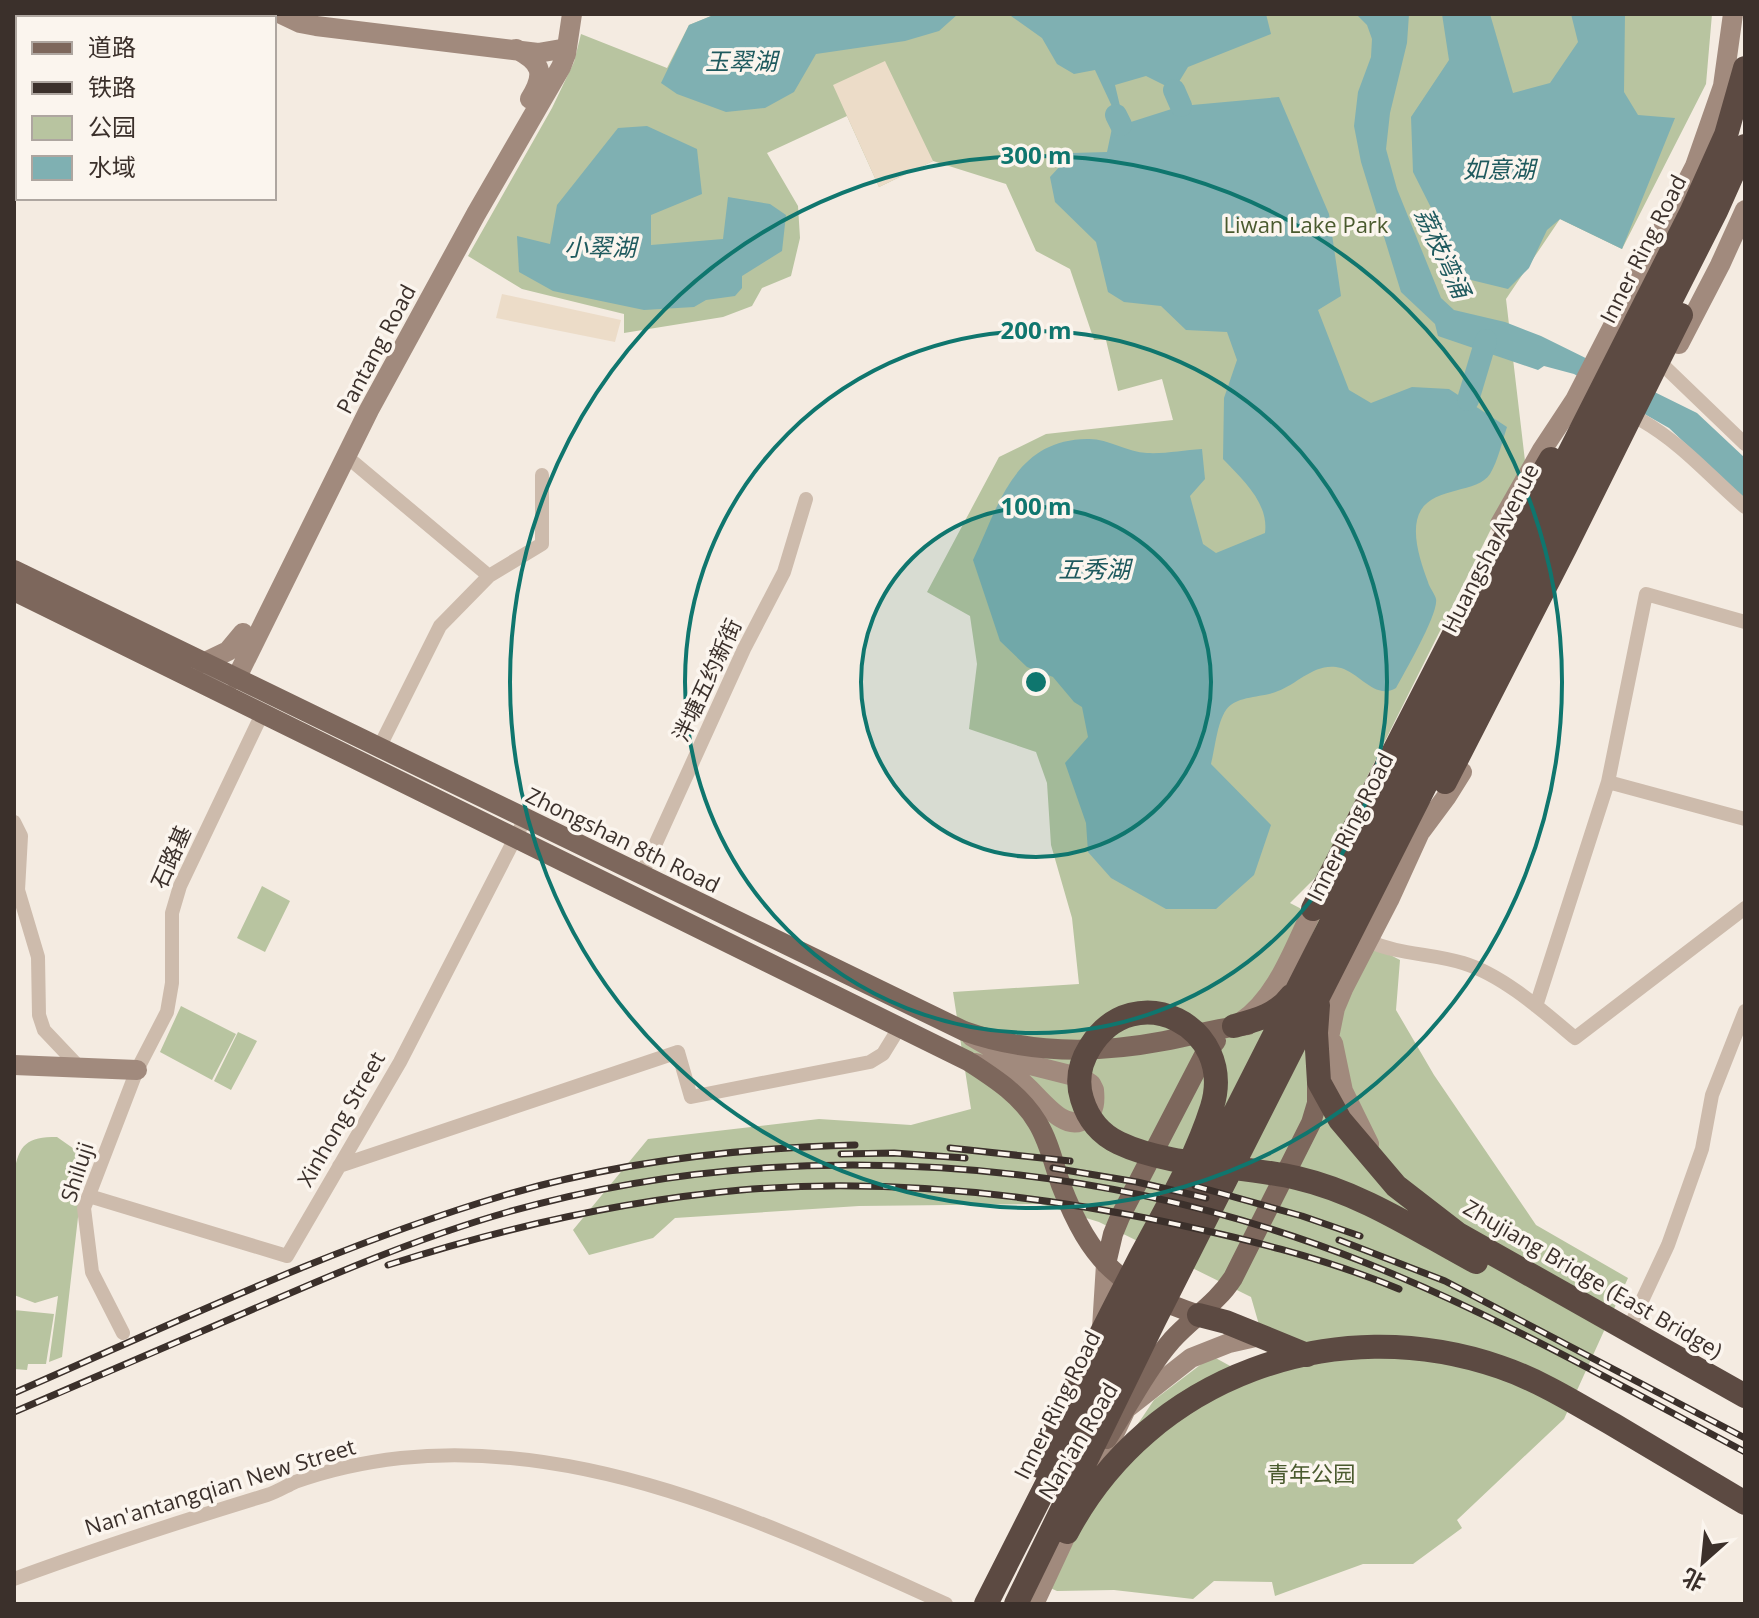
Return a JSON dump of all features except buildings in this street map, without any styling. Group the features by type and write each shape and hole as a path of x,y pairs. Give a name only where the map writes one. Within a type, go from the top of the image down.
{"highway":[{"name":"Huangsha Avenue","path":"1319,1082 1325,1013 1527,588 1620,404 1614,367 1711,167 1741,97 1745,57"},
{"name":"Inner Ring Road","path":"996,1602 1706,182 1732,117 1745,68"},
{"path":"1432,791 1476,721 1670,337 1705,258 1743,153"},
{"path":"996,1602 1161,1308 1743,153"},
{"name":"Huangsha Avenue","path":"1234,1026 1276,1010 1589,392 1614,367 1725,197 1743,153"},
{"path":"1631,327 1647,263"},
{"path":"1313,909 1517,515 1541,474 1614,367"},
{"path":"996,1602 1051,1437 1180,1181 1185,1170 1190,1159 1200,1137 1213,1105 1217,1074 1215,1061 1198,1033 1166,1015 1131,1015 1110,1024 1100,1033 1085,1054 1079,1079 1080,1093 1089,1116 1095,1126 1117,1143 1147,1154 1188,1160 1203,1163 1278,1174 1297,1178 1350,1195 1619,1340 1745,1398"},
{"name":"Zhujiang Bridge (East Bridge)","path":"1319,1082 1340,1120 1381,1169 1417,1204 1458,1234 1745,1398"},
{"path":"1199,1315 1226,1322 1314,1357 1435,1365 1481,1375 1578,1418 1745,1504"},
{"path":"1032,1604 1075,1516 1097,1483 1163,1418 1212,1388 1264,1366 1351,1347 1407,1347 1453,1353 1519,1374 1586,1409 1745,1504"}],"main road":[{"path":"281,14 316,26 538,53 566,36"},
{"path":"1614,367 1647,263 1706,142 1723,86 1733,14"},
{"path":"230,683 243,633 367,387 472,196 566,36"},
{"name":"Pantang Road","path":"230,683 346,456 476,214 561,67 566,36"},
{"path":"516,49 534,60 540,76 538,86"},
{"path":"1319,1082 1326,1055 1325,1013 1368,941 1421,831 1457,780 1720,265 1745,210"},
{"path":"1343,1091 1325,1013 1287,983 1329,860 1519,490 1589,392"},
{"name":"Zhongshan 8th Road","path":"14,570 203,663 230,683 262,714 520,828 641,876 964,1031 1012,1045 1071,1050 1140,1045 1234,1026 1259,1025 1270,1028 1305,1050 1319,1082"},
{"name":"Zhongshan 8th Road","path":"14,591 379,748 520,828 899,1028 968,1061 1007,1088 1037,1121 1083,1235 1106,1264 1123,1280 1157,1300 1199,1315"},
{"path":"203,663 228,651 243,633"},
{"path":"1421,831 1432,791"},
{"path":"996,1602 998,1560 1094,1364 1102,1328 1106,1264 1120,1217 1196,1069 1211,1046 1234,1026"},
{"path":"964,1031 1014,1061 1085,1080 1094,1090 1091,1113 1082,1121 1065,1121 1055,1116 1018,1079 968,1061"},
{"path":"1326,1055 1381,1169"},
{"path":"14,1065 137,1070"},
{"name":"Nan'an Road","path":"996,1602 1073,1495 1154,1364 1171,1342 1226,1289 1311,1123 1319,1082"},
{"name":"Nan'an Road","path":"996,1602 1032,1538 1127,1343 1129,1319 1123,1280"},
{"path":"1032,1604 1126,1409 1191,1358 1211,1349 1260,1336"},
{"path":"1127,1343 1145,1349 1154,1364"},
{"path":"998,1560 1032,1538"}],"street":[{"path":"1665,371 1745,444"},
{"path":"1641,419 1668,435 1745,507"},
{"path":"346,456 489,576"},
{"path":"379,748 440,626 489,576 542,544 542,475"},
{"name":"泮塘五约新街","path":"641,876 744,649 784,572 806,499"},
{"path":"1527,588 1549,600"},
{"path":"1536,1006 1608,782 1646,594 1745,622"},
{"name":"石路基","path":"137,1070 162,1025 170,1000 174,902 262,714"},
{"path":"1608,782 1745,819"},
{"path":"14,822 21,836 18,890 38,957 39,1015 44,1030 80,1068"},
{"name":"Xinhong Street","path":"89,1196 287,1256 400,1062 520,828"},
{"path":"1368,941 1388,950 1464,963 1521,993 1575,1038 1745,908"},
{"path":"1633,1320 1668,1245 1702,1149 1712,1095 1745,1011"},
{"path":"339,1166 678,1052 691,1097 870,1062 883,1054 899,1028"},
{"name":"Shiluji","path":"123,1333 92,1272 84,1208 137,1070"},
{"name":"Nan'antangqian New Street","path":"14,1579 136,1535 329,1473 399,1458 487,1456 592,1470 665,1490 831,1553 946,1604"}],"green space":[{"name":"Liwan Lake Park","path":"716,14 1712,14 1706,84 1622,249 1560,219 1506,299 1525,461 1318,875 1290,903 1400,960 1396,1010 1434,1075 1536,1225 1628,1278 1564,1419 1457,1520 1462,1528 1413,1564 1363,1564 1275,1596 1272,1582 1214,1581 1193,1599 1114,1590 1057,1591 1048,1587 1104,1474 1154,1400 1212,1356 1232,1367 1268,1356 1251,1297 1099,1222 1041,1204 859,1206 675,1218 653,1238 589,1255 573,1230 648,1139 819,1119 911,1125 971,1109 953,992 1079,984 1072,918 1051,845 1047,783 1036,752 969,729 977,664 970,616 927,592 999,457 1046,434 1173,420 1162,379 1118,391 1106,340 1094,340 1070,269 1036,251 1006,184 933,161 879,187 847,116 767,153 798,206 800,238 791,276 762,288 752,306 723,317 624,333 624,314 522,289 468,256 552,108 574,62 581,34 667,68 689,25"},
{"path":"262,886 290,901 265,952 237,938"},
{"path":"181,1006 236,1034 212,1080 160,1052"},
{"path":"238,1032 257,1041 231,1090 214,1081"},
{"path":"57,1137 77,1151 84,1165 62,1357 49,1362 58,1296 35,1303 14,1295 14,1173 26,1144"},
{"path":"14,1310 54,1314 46,1364 28,1364 27,1370 14,1369"}],"shaded area":[{"path":"885,61 933,161 879,187 833,85"},
{"path":"502,294 621,320 615,342 496,318"}],"water":[{"name":"玉翠湖","path":"716,14 958,14 939,31 905,41 816,54 794,92 765,108 726,112 677,94 661,83 689,25"},
{"path":"1004,14 1266,14 1271,34 1188,67 1174,90 1146,76 1115,85 1120,106 1116,115 1095,70 1074,74 1057,64 1042,38"},
{"path":"1356,14 1409,14 1407,43 1390,113 1386,149 1397,189 1441,298 1454,310 1505,322 1541,336 1697,413 1745,458 1745,500 1669,428 1574,374 1544,366 1538,370 1438,336 1435,324 1401,292 1361,162 1354,126 1358,92 1371,57 1372,39 1367,25"},
{"name":"如意湖","path":"1442,14 1490,14 1513,93 1550,83 1578,42 1571,14 1625,14 1624,92 1638,115 1675,118 1622,249 1560,219 1547,230 1529,268 1508,289 1467,279 1413,172 1411,117 1449,60"},
{"name":"五秀湖","path":"1279,97 1329,214 1341,296 1318,310 1349,390 1371,403 1412,387 1449,389 1507,427 1495,463 1484,480 1436,497 1421,510 1416,527 1417,546 1435,597 1435,606 1427,629 1396,688 1381,691 1341,668 1324,668 1278,691 1236,702 1226,710 1218,729 1211,764 1271,825 1254,875 1216,909 1166,909 1111,878 1088,852 1086,823 1065,763 1088,737 1082,707 1053,677 1027,667 1000,641 973,560 1001,498 1026,463 1062,442 1087,439 1147,453 1202,449 1205,479 1190,496 1203,544 1216,553 1265,533 1259,502 1223,459 1224,398 1237,360 1227,332 1186,330 1161,306 1124,302 1108,292 1096,242 1055,202 1050,177 1072,153 1107,152 1112,128 1181,106"},
{"name":"小翠湖","path":"647,126 697,149 702,194 651,215 651,245 723,239 728,197 770,204 786,215 782,251 742,276 742,288 735,296 706,300 694,307 644,310 553,291 519,272 517,236 550,244 557,205 618,128"}],"waterway":[{"path":"1174,90 1181,106"},
{"path":"1116,115 1121,125"},
{"path":"1468,400 1486,340"}],"railway":[{"path":"14,1393 316,1262 502,1196 589,1174 677,1159 766,1149 855,1145"},
{"path":"950,1148 1070,1161"},
{"path":"841,1154 894,1153 965,1158"},
{"path":"14,1412 340,1272 508,1212 614,1187 722,1172 831,1165 941,1168 1050,1179 1158,1199 1264,1227 1366,1263 1463,1305 1745,1452"},
{"path":"1053,1168 1137,1182 1206,1198"},
{"path":"1195,1186 1360,1236"},
{"path":"388,1265 518,1228 651,1201 794,1187 899,1187 1057,1203 1191,1227 1282,1249 1399,1289"},
{"path":"1339,1240 1445,1281 1745,1438"}],"water label":[{"name":"荔枝湾涌","path":"1442,253"}],"park label":[{"name":"青年公园","path":"1311,1474"}]}
